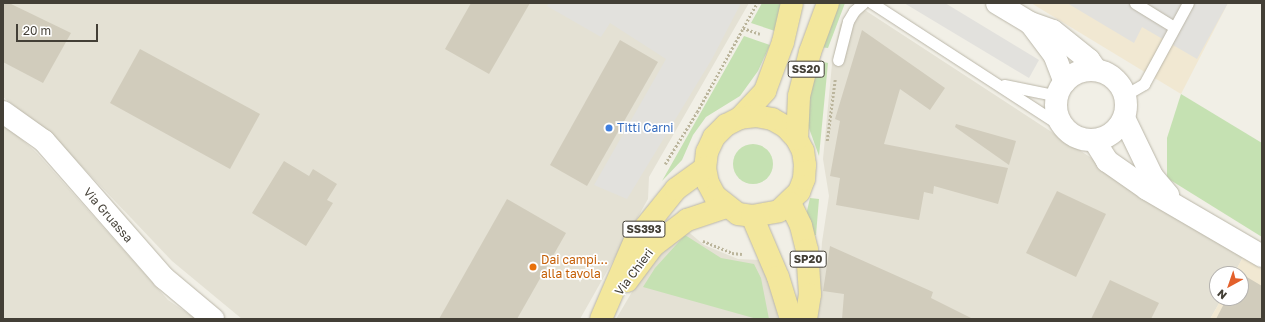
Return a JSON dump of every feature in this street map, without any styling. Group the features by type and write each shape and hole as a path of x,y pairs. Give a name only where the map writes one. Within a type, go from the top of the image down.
{"main road":[{"name":"SS20","path":"740,118 765,91 783,42 792,3"},
{"name":"SS20","path":"797,138 799,96 810,52 828,3"},
{"path":"756,116 772,119 786,126 797,138 803,151 804,179 799,192 790,203 766,216 752,216 738,214 726,207 715,196 708,183 705,168 707,152 714,137 726,126 740,118 756,116"},
{"name":"Via Chieri","path":"604,313 635,240 676,189 705,168"},
{"name":"SP20","path":"790,203 801,226 807,250 810,294 806,319"},
{"name":"Via Chieri","path":"604,313 653,246 684,223 726,207"},
{"name":"SP20","path":"752,216 778,276 791,319"}],"street":[{"path":"997,3 1030,23 1053,31 1069,42 1096,70 1116,80 1125,95 1124,118 1152,176 1176,205"},
{"path":"1030,23 1054,54 1061,89 1058,115 1066,129 1082,139 1094,140 1114,132 1124,118"},
{"path":"1061,89 1084,71 1096,70"},
{"name":"Via Gruassa","path":"3,112 44,141 164,278 213,319"},
{"path":"1094,140 1106,161 1262,256"}],"lane":[{"path":"838,60 848,21 854,11 863,3"},
{"path":"872,3 1000,84 1036,112 1066,129"},
{"path":"1135,3 1174,28"},
{"path":"1125,95 1144,84 1188,3"},
{"path":"1000,84 1061,89"}],"path":[{"path":"662,169 697,112 757,3"},
{"path":"743,28 783,42"},
{"path":"827,145 838,60"},
{"path":"684,223 692,233 706,243 732,253 748,255 767,252"}],"shaded area":[{"path":"3,3 749,3 649,177 648,199 580,319 242,319 172,261 52,135 3,97"},
{"path":"549,3 741,3 712,59 627,199 594,185 666,59 610,23 601,37 547,6"},
{"path":"854,3 1243,257 1238,266 1209,266 1209,306 1217,306 1210,319 816,319 822,242 829,196 823,159 832,64 840,25"},
{"path":"904,3 945,3 1039,60 1029,78"},
{"path":"1031,3 1228,3 1181,94"},
{"path":"1067,3 1228,3 1197,59 1142,27 1134,43"},
{"path":"3,123 36,152 168,300 196,319 3,319"},
{"path":"685,229 704,245 738,259 760,260 773,290 778,319 616,319 642,275 669,241"},
{"path":"1243,257 1262,269 1262,319 1210,319 1217,306 1249,306 1249,266 1238,266"}],"green space":[{"path":"762,3 783,3 775,31 751,23"},
{"path":"835,3 845,3 828,48 819,47"},
{"path":"744,36 770,45 758,71 740,96 706,117 693,135 682,160 662,181"},
{"path":"815,60 828,63 819,156 805,117"},
{"path":"1181,94 1262,143 1262,237 1167,178 1167,138"},
{"path":"749,144 757,144 764,147 770,153 773,164 770,175 764,181 757,184 749,184 742,181 736,175 733,168 733,160 736,153 742,147"},
{"path":"810,198 819,199 816,235 810,236 806,215"},
{"path":"685,235 721,258 754,264 761,278 769,319 757,319 643,287 655,268"}],"building":[{"path":"3,3 9,3 71,33 43,83 3,62"},
{"path":"471,3 530,3 489,74 445,49"},
{"path":"862,30 945,88 930,110 900,89 884,144 1008,168 998,204 934,186 933,194 924,192 919,220 836,205 840,178 830,176 840,121 835,119"},
{"path":"620,40 658,62 587,186 550,165"},
{"path":"140,49 260,114 230,169 110,103"},
{"path":"956,124 1016,141 1009,165 955,127"},
{"path":"284,161 309,176 313,169 337,184 327,200 333,203 306,246 252,213"},
{"path":"1057,191 1106,214 1076,277 1026,253"},
{"path":"507,199 566,233 517,319 439,319"},
{"path":"830,246 933,292 931,298 973,319 842,319 844,294 823,291"},
{"path":"1249,278 1262,286 1262,319 1216,319 1223,306 1249,306"},
{"path":"1110,280 1159,303 1151,319 1091,319"}],"place":[{"name":"Titti Carni","path":"609,128"},
{"name":"Dai campi... alla tavola","path":"533,267"}]}
